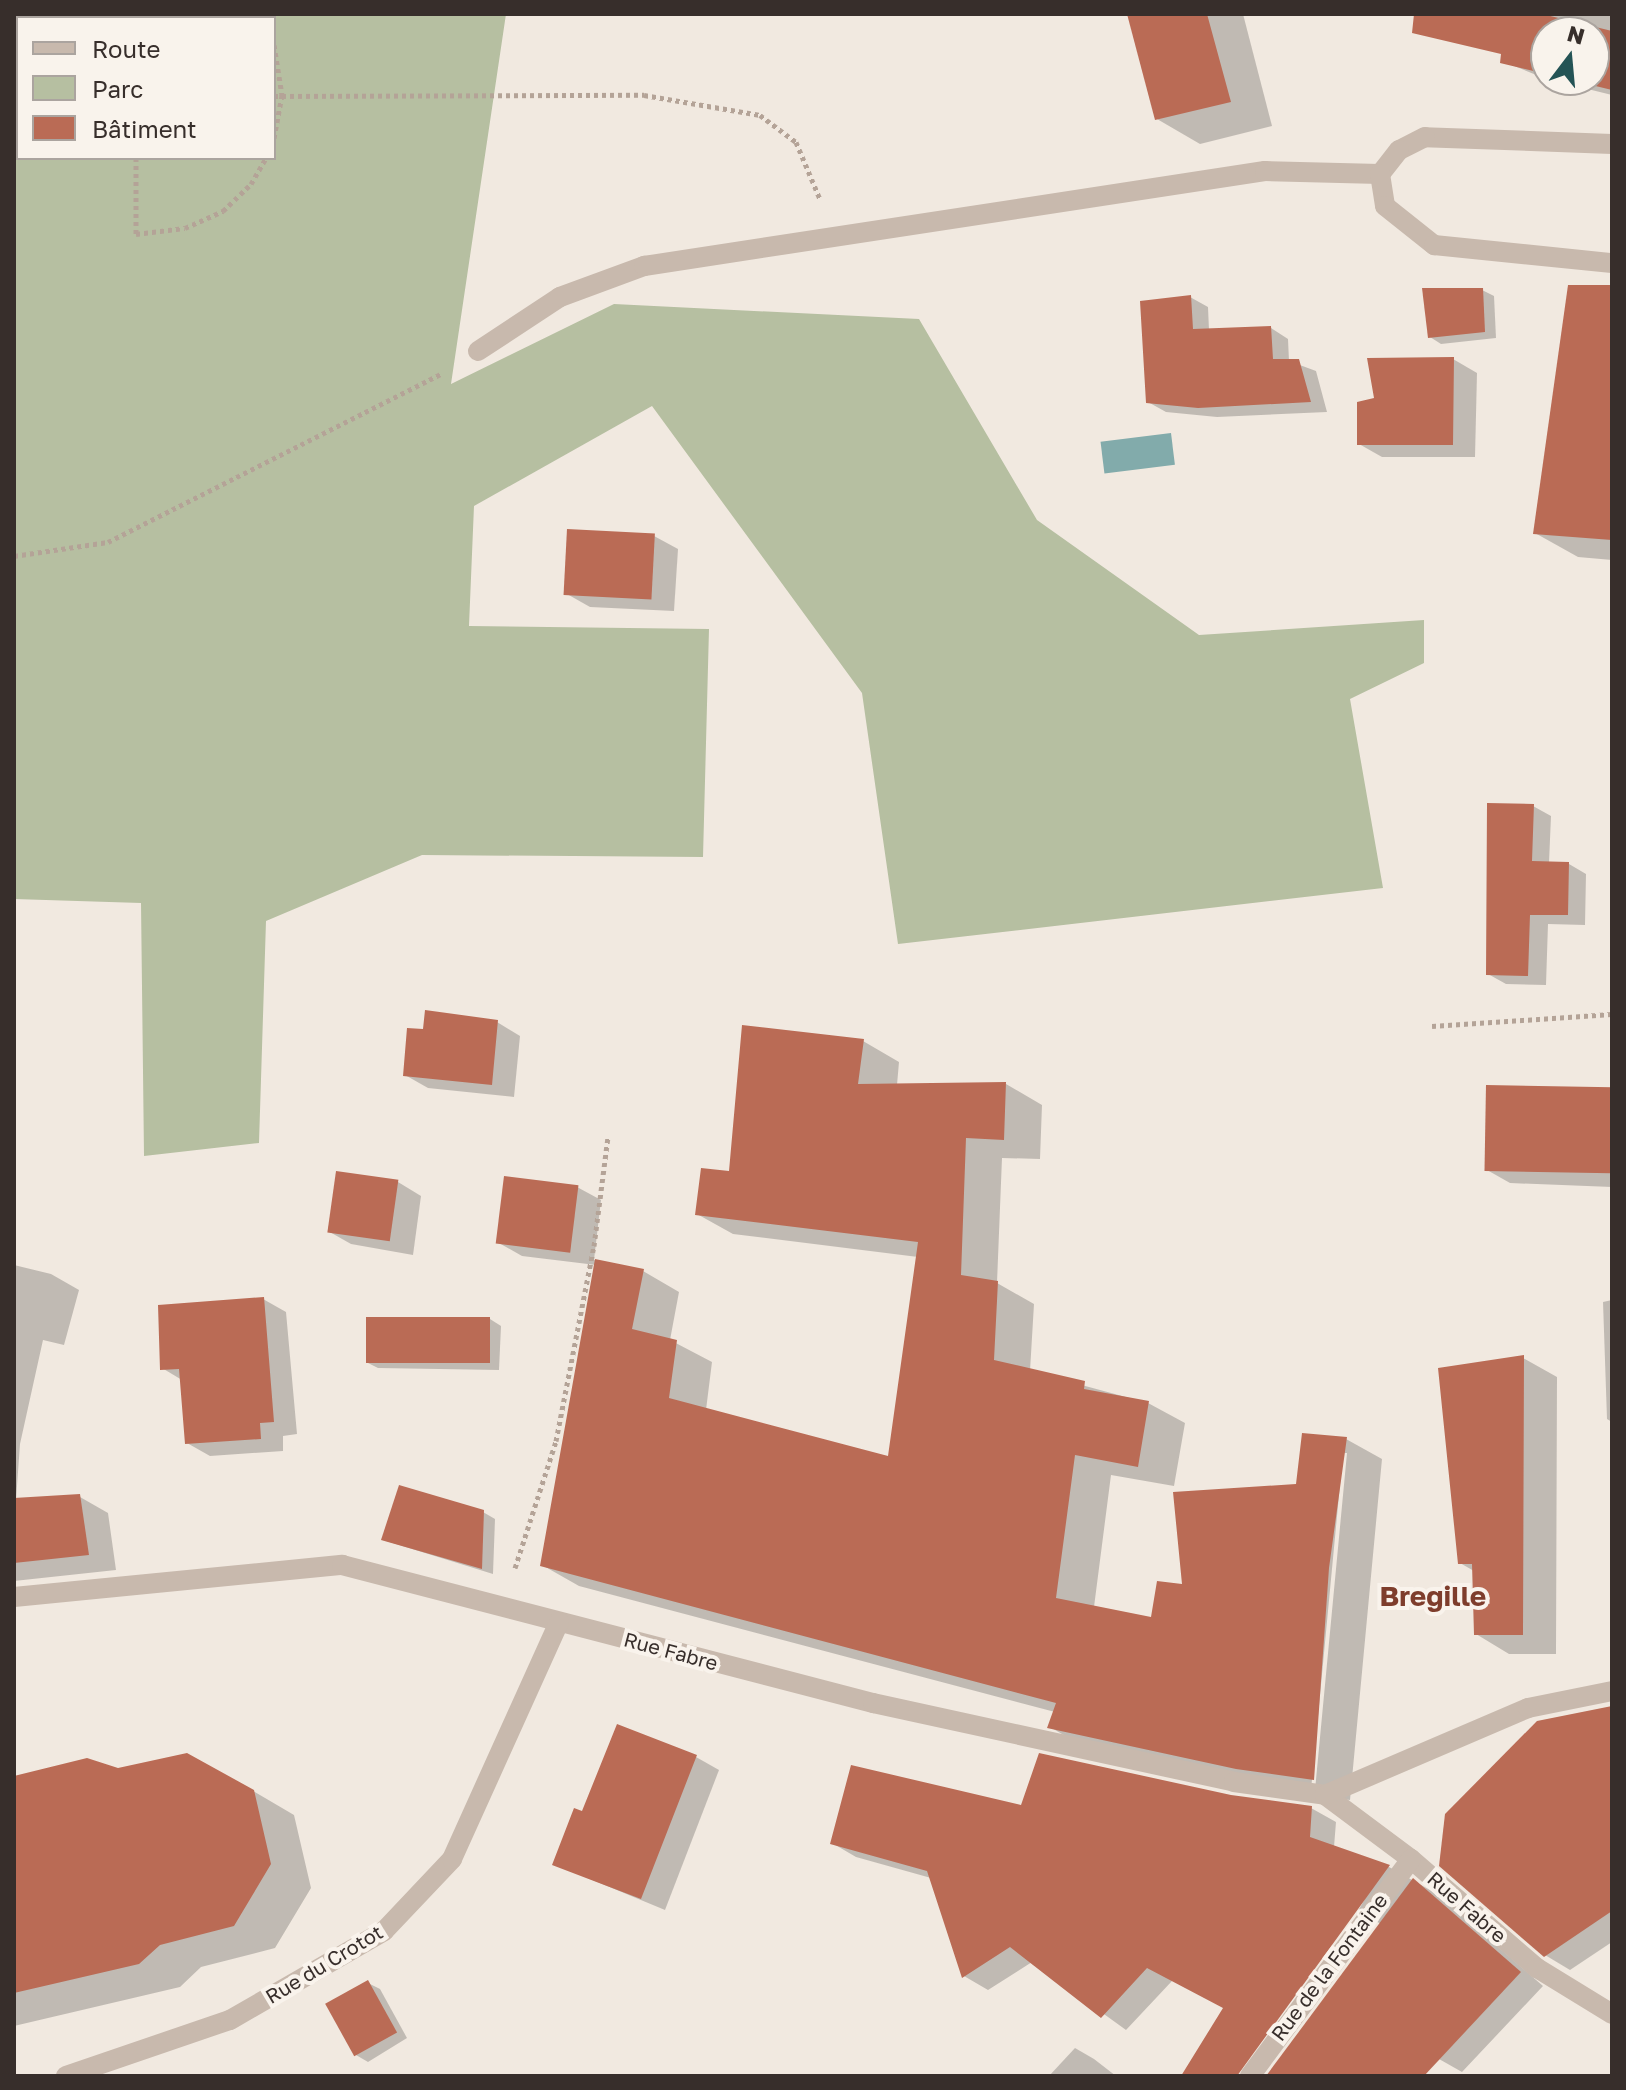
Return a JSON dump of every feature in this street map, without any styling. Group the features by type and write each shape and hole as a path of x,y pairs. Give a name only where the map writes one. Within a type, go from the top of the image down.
{"street":[{"path":"1612,144 1425,137 1399,150 1380,174 1385,206 1434,245 1612,263"},
{"path":"478,351 560,297 644,266 830,241 1265,171 1380,174"},
{"name":"Rue Fabre","path":"14,1597 342,1565 888,1707 1234,1782 1325,1795 1411,1859 1537,1968 1612,2014"},
{"name":"Rue du Crotot","path":"66,2076 230,2020 384,1931 452,1859 559,1622"},
{"path":"1325,1795 1528,1708 1612,1691"},
{"name":"Rue de la Fontaine","path":"1250,2076 1411,1859"}],"path":[{"path":"276,58 282,95 276,127"},
{"path":"276,96 644,95 760,115 796,142 821,199 830,241"},
{"path":"136,160 136,234 185,228 223,211 251,184 265,160"},
{"path":"14,556 108,542 424,385 478,351"},
{"path":"1432,1026 1612,1014"},
{"path":"502,1607 556,1441 594,1246 608,1137"}],"green space":[{"path":"14,14 506,14 451,384 614,304 919,319 1037,520 1199,635 1424,620 1424,663 1350,699 1383,888 898,944 862,693 652,406 474,506 469,626 709,629 703,857 422,855 266,921 259,1143 144,1156 141,903 14,899"}],"water":[{"path":"1171,433 1175,465 1104,473 1101,442"}],"building":[{"path":"1127,14 1207,14 1231,102 1155,120"},
{"path":"1414,14 1550,16 1530,16 1530,70 1500,63 1501,54 1412,33"},
{"path":"1610,31 1612,31 1610,90"},
{"path":"1568,285 1612,285 1612,540 1533,534"},
{"path":"1422,288 1483,288 1485,332 1428,338"},
{"path":"1191,295 1193,329 1271,326 1273,359 1299,359 1311,402 1198,408 1146,403 1140,301"},
{"path":"1454,357 1453,445 1357,445 1357,402 1374,398 1367,358"},
{"path":"567,529 655,534 651,600 564,595"},
{"path":"1487,803 1534,804 1532,861 1569,862 1568,915 1530,915 1528,976 1486,975"},
{"path":"425,1010 498,1020 492,1085 403,1076 407,1028 423,1029"},
{"path":"742,1025 864,1039 858,1084 1006,1082 1004,1140 966,1138 961,1275 998,1281 994,1360 1085,1381 1084,1389 1149,1401 1138,1467 1075,1455 1056,1598 1151,1617 1157,1581 1182,1584 1173,1492 1296,1484 1302,1433 1347,1437 1329,1568 1314,1780 1236,1769 1047,1728 1056,1703 540,1566 595,1259 644,1269 632,1329 677,1340 669,1398 888,1456 918,1242 695,1215 701,1168 729,1171"},
{"path":"1486,1085 1612,1087 1610,1173 1484,1171"},
{"path":"336,1171 398,1180 390,1241 327,1232"},
{"path":"504,1176 578,1185 570,1253 496,1243"},
{"path":"264,1297 274,1422 260,1423 261,1439 185,1444 179,1369 160,1370 158,1305"},
{"path":"366,1317 490,1317 490,1363 366,1363"},
{"path":"1524,1355 1523,1635 1474,1635 1472,1564 1458,1564 1438,1368"},
{"path":"399,1485 484,1510 482,1569 381,1540"},
{"path":"80,1494 89,1555 14,1563 14,1498"},
{"path":"1612,1706 1612,1911 1544,1957 1439,1866 1445,1814 1537,1721"},
{"path":"617,1724 697,1755 641,1899 552,1865 574,1808 582,1811"},
{"path":"187,1753 254,1790 271,1864 234,1926 160,1945 139,1964 14,1993 14,1776 87,1758 118,1768"},
{"path":"1039,1753 1231,1795 1312,1806 1310,1837 1390,1865 1237,2076 1181,2076 1223,2008 1147,1968 1101,2018 1010,1947 962,1978 927,1871 830,1844 851,1765 1021,1805"},
{"path":"1413,1878 1521,1972 1424,2076 1266,2076"},
{"path":"368,1980 397,2032 354,2056 325,2004"}],"district":[{"name":"Bregille","path":"1433,1596"}]}
